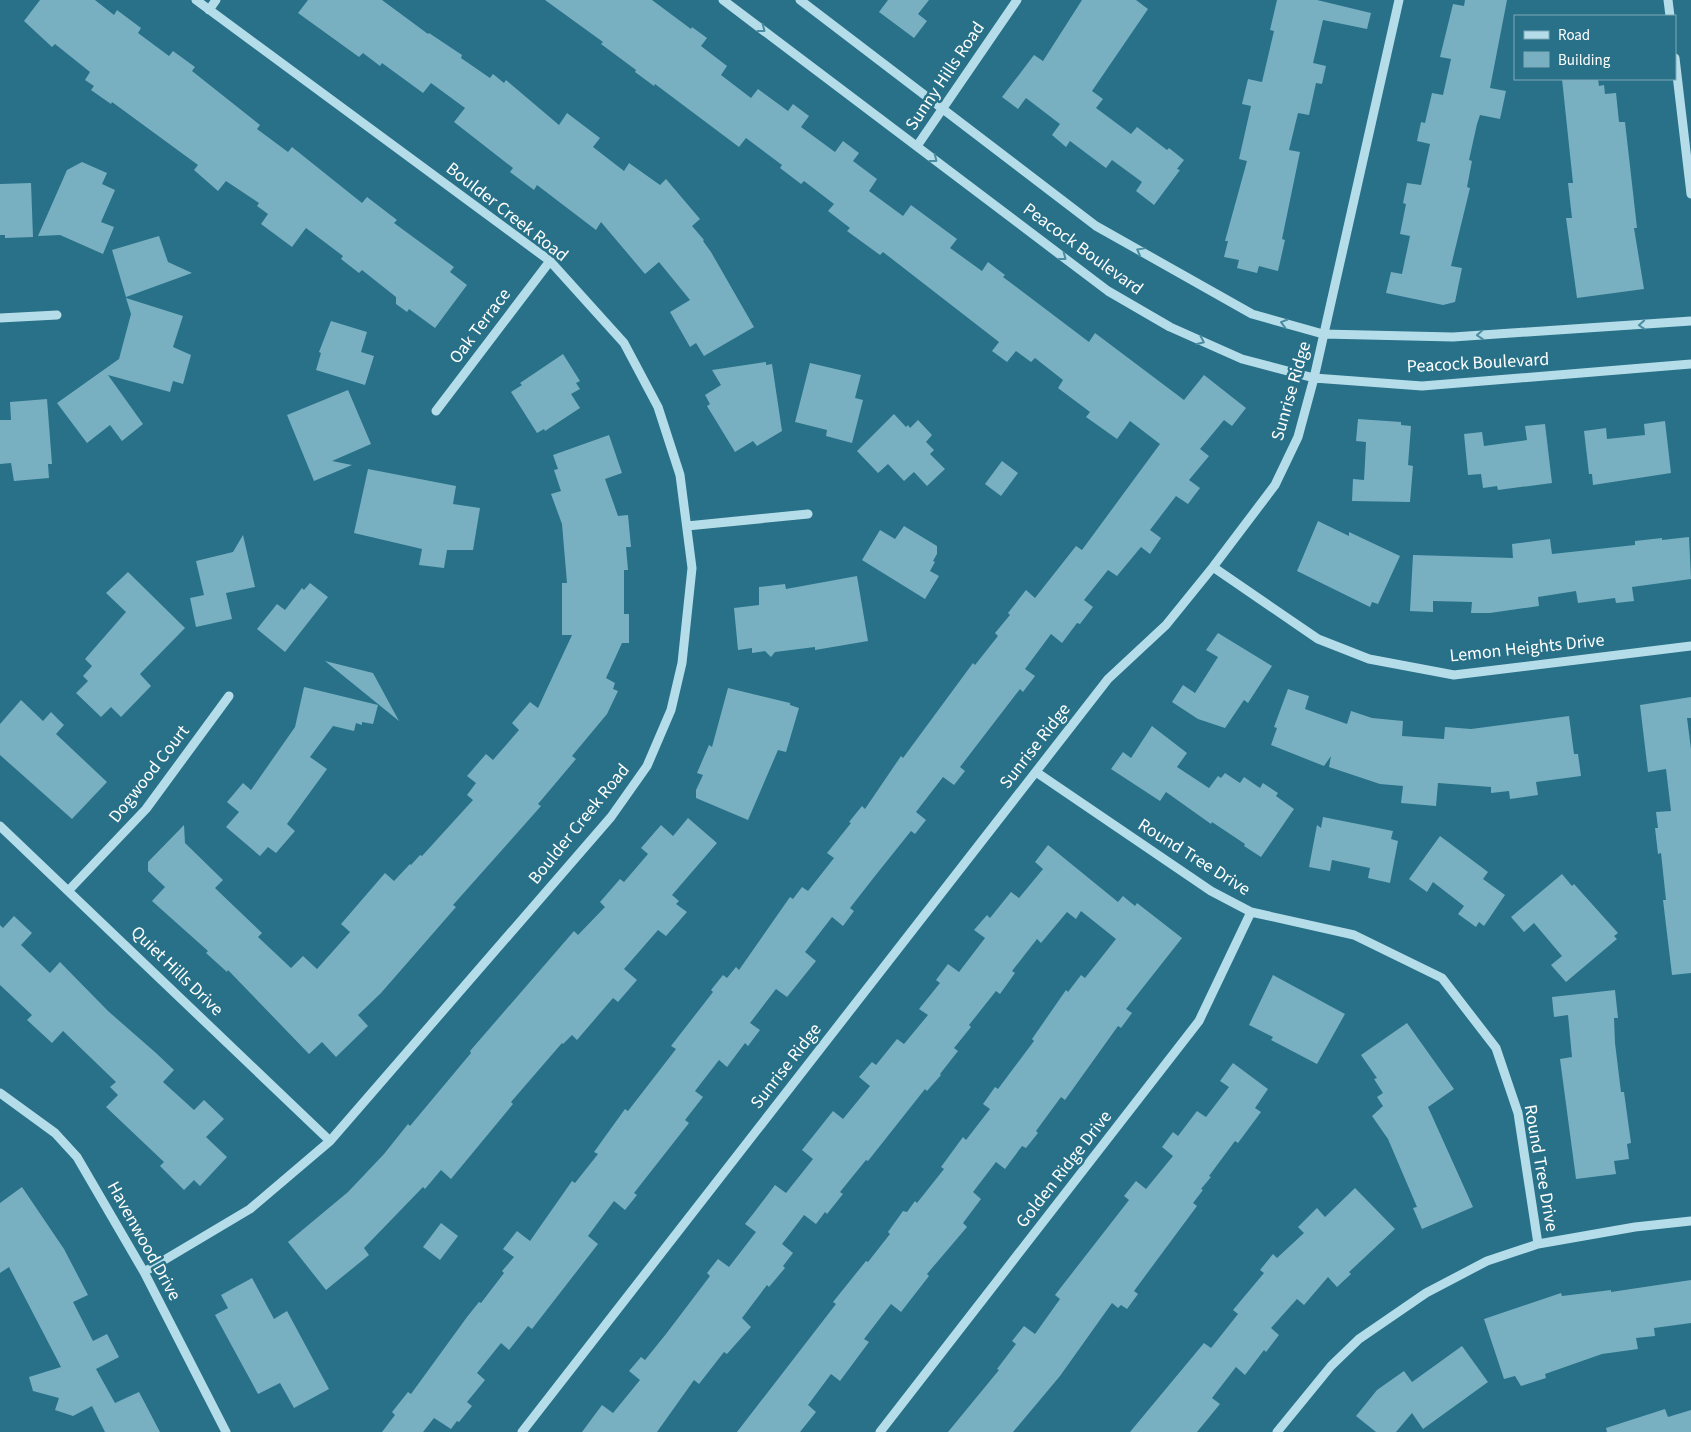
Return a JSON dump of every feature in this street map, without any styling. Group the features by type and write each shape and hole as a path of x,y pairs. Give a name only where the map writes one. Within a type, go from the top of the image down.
{"street":[{"name":"Boulder Creek Road","path":"144,1272 250,1209 330,1140 611,817 646,766 671,710 682,664 692,568 680,475 658,407 624,343 550,261 196,0"},
{"path":"209,10 216,0"},
{"name":"Peacock Boulevard","path":"723,0 1108,291 1170,327 1242,359 1314,378 1422,386 1691,364"},
{"name":"Peacock Boulevard","path":"800,0 1096,226 1252,314 1323,334 1452,337 1691,322"},
{"name":"Sunny Hills Road","path":"917,146 1017,0"},
{"name":"Sunrise Ridge","path":"522,1432 1108,679 1166,625 1275,485 1298,437 1314,378 1399,0"},
{"path":"1668,0 1670,15"},
{"path":"1676,66 1691,194"},
{"name":"Oak Terrace","path":"436,411 550,261"},
{"path":"0,318 57,315"},
{"path":"687,526 808,514"},
{"name":"Lemon Heights Drive","path":"1213,567 1318,639 1369,659 1454,675 1691,646"},
{"name":"Dogwood Court","path":"70,890 146,808 229,696"},
{"name":"Round Tree Drive","path":"1036,772 1211,891 1251,912 1354,935 1442,978 1496,1048 1518,1113 1538,1244"},
{"name":"Quiet Hills Drive","path":"0,826 70,890 330,1140"},
{"name":"Golden Ridge Drive","path":"880,1432 1199,1021 1251,912"},
{"name":"Havenwood Drive","path":"0,1094 55,1133 77,1157 144,1272 226,1432"},
{"path":"1277,1432 1331,1366 1359,1339 1426,1293 1487,1261 1538,1244 1635,1227 1691,1221"}],"building":[{"path":"40,0 95,0 114,15 117,10 141,28 138,33 169,56 173,51 195,67 192,71 260,125 257,129 288,152 292,147 362,203 367,197 397,220 394,223 454,267 450,272 467,285 435,328 409,309 407,312 396,304 396,297 362,270 359,273 341,259 343,256 306,228 292,247 261,224 268,214 257,206 259,203 226,181 218,191 194,170 198,165 112,102 111,104 91,90 94,86 85,80 90,72 55,44 52,47 24,21"},
{"path":"308,0 382,0 428,34 462,55 461,58 490,78 493,74 504,83 506,80 559,125 567,113 600,138 593,147 624,171 629,163 660,185 666,179 700,219 692,226 704,240 754,327 704,356 696,343 690,347 670,312 690,300 659,262 645,274 601,222 596,230 537,185 534,190 510,172 513,168 454,122 465,108 431,83 423,93 382,63 380,66 363,53 359,57 298,13"},
{"path":"545,0 652,0 691,29 692,27 707,38 701,46 727,66 721,75 751,98 758,89 788,111 793,104 809,116 801,127 835,152 843,141 859,153 853,161 877,179 869,191 903,216 911,205 957,239 950,248 982,271 988,262 1005,275 1003,277 1089,342 1095,333 1184,400 1204,375 1246,408 1232,426 1224,420 1200,449 1209,456 1189,480 1200,488 1188,504 1176,496 1150,530 1161,538 1150,554 1141,547 1117,576 1108,570 1084,600 1093,607 1080,624 1077,623 1062,643 1051,634 1025,669 1035,676 1023,692 1020,689 960,767 965,771 954,785 943,777 916,812 926,820 915,834 911,831 875,876 850,908 854,911 843,926 832,917 805,952 816,961 787,997 776,989 750,1023 760,1030 748,1046 745,1043 727,1067 719,1060 695,1091 703,1097 685,1120 689,1123 634,1193 637,1195 625,1210 614,1201 588,1236 598,1244 532,1329 528,1326 509,1350 501,1343 477,1373 485,1380 467,1402 472,1406 459,1422 457,1421 451,1429 434,1418 423,1432 382,1432 395,1415 392,1412 408,1392 411,1394 467,1317 479,1302 481,1303 504,1273 502,1271 514,1257 503,1249 517,1231 530,1241 572,1181 575,1183 598,1154 594,1152 625,1109 628,1111 676,1049 671,1046 713,992 711,990 723,975 727,978 736,967 739,970 790,897 793,899 802,887 808,891 834,858 827,853 851,823 849,822 862,806 865,809 901,756 903,758 973,663 975,665 998,636 995,633 1010,615 1008,613 1026,590 1035,598 1076,546 1082,550 1160,444 1130,421 1117,439 1086,417 1090,412 1058,388 1063,380 1035,358 1031,362 1016,351 1007,362 992,351 999,342 883,252 880,255 847,231 850,228 828,211 834,204 804,181 801,184 780,168 782,165 746,138 739,147 655,84 654,86 635,72 636,70 601,44 603,42"},
{"path":"888,0 929,0 918,14 927,21 914,38 879,12"},
{"path":"1082,0 1136,0 1148,9 1092,91 1103,99 1096,108 1131,134 1137,127 1167,150 1169,148 1184,160 1177,169 1180,170 1154,205 1136,191 1142,182 1112,160 1106,168 1070,141 1066,147 1052,135 1060,124 1026,98 1018,109 1002,97 1034,55 1043,61"},
{"path":"1277,0 1317,0 1371,13 1367,29 1323,20 1313,63 1326,66 1322,84 1316,83 1309,115 1298,113 1289,150 1300,152 1282,239 1285,240 1278,271 1259,266 1257,273 1237,268 1239,260 1224,257 1228,241 1225,241 1247,161 1239,159 1251,106 1242,104 1248,79 1262,82 1274,31 1270,30"},
{"path":"1465,0 1507,0 1490,88 1506,91 1500,119 1480,115 1477,124 1469,160 1472,161 1467,187 1470,188 1451,266 1462,268 1455,302 1443,305 1386,293 1391,272 1402,274 1410,236 1400,234 1406,204 1403,203 1407,183 1421,185 1430,144 1417,141 1421,122 1425,123 1432,93 1443,95 1451,59 1440,57 1453,4 1464,6"},
{"path":"1562,80 1598,80 1599,86 1604,85 1605,94 1616,93 1619,122 1625,122 1637,228 1634,228 1644,289 1577,298 1566,218 1572,218 1568,183 1573,183"},
{"path":"82,162 107,173 102,184 115,190 101,222 114,227 103,254 60,235 38,236 67,170"},
{"path":"31,183 33,237 5,238 5,235 0,235 0,184"},
{"path":"159,236 168,262 192,273 126,297 112,250"},
{"path":"126,298 183,316 173,347 191,355 183,384 173,381 170,392 108,375 143,424 122,441 110,425 87,443 57,403 119,359 131,314"},
{"path":"331,321 367,332 361,352 374,356 365,385 316,370 321,353 319,352"},
{"path":"563,354 580,381 576,383 580,389 571,394 580,408 545,431 544,429 537,433 511,392 522,385 520,383"},
{"path":"766,362 766,365 772,364 782,431 757,446 753,441 735,452 707,406 710,404 705,395 721,385 712,370"},
{"path":"810,363 861,375 855,398 863,400 852,443 826,436 827,430 795,422"},
{"path":"348,390 371,444 332,461 352,465 314,481 287,415"},
{"path":"47,399 52,464 48,464 49,478 14,481 11,463 0,464 0,420 11,420 10,402"},
{"path":"894,414 906,427 908,425 910,428 918,420 932,435 926,442 934,450 930,454 945,469 927,486 914,472 904,481 888,464 878,473 857,451"},
{"path":"1358,419 1401,422 1401,425 1411,426 1408,465 1413,466 1410,502 1352,501 1353,479 1364,480 1366,442 1356,441"},
{"path":"1665,421 1671,473 1593,485 1592,474 1589,474 1584,431 1606,428 1607,439 1645,435 1644,424"},
{"path":"1545,424 1552,483 1498,490 1497,486 1483,488 1481,474 1468,475 1464,434 1482,432 1484,446 1527,440 1525,426"},
{"path":"609,435 622,473 605,479 618,516 628,515 631,547 626,547 628,570 624,570 624,614 629,614 629,643 622,643 606,678 615,683 613,689 618,691 607,714 572,756 576,759 538,804 541,806 453,905 456,907 381,993 358,1015 368,1026 336,1057 322,1042 309,1054 228,970 227,972 206,953 208,951 152,901 165,887 148,871 148,862 184,825 185,843 223,880 215,888 262,933 258,937 291,968 303,956 317,969 350,932 341,924 385,873 394,881 420,855 422,856 473,800 467,795 476,783 467,776 486,754 493,760 519,730 512,723 530,702 538,708 572,635 562,635 562,583 567,583 562,524 551,494 561,491 554,470 558,469 553,455"},
{"path":"1002,461 1018,473 1001,496 985,484"},
{"path":"368,469 456,486 453,504 480,508 473,550 447,550 444,568 419,565 422,549 354,533"},
{"path":"1318,521 1349,536 1349,532 1400,556 1378,604 1372,602 1370,607 1297,571"},
{"path":"904,526 937,546 937,554 933,561 935,562 930,571 939,576 925,599 862,560 880,530 895,539"},
{"path":"243,535 255,587 226,593 232,619 196,627 190,598 204,595 196,561 233,552"},
{"path":"1689,537 1691,579 1632,587 1634,601 1616,603 1615,598 1578,603 1576,591 1538,597 1539,606 1490,613 1471,613 1472,602 1433,601 1433,612 1410,611 1413,555 1513,558 1512,544 1550,539 1552,554 1635,545 1635,541"},
{"path":"128,572 185,628 140,674 151,686 121,717 111,707 101,717 76,693 88,681 83,676 92,666 85,659 126,612 106,593"},
{"path":"857,576 868,641 815,650 815,647 775,652 771,657 765,651 752,653 752,648 738,650 734,608 759,605 759,587 785,584 786,589"},
{"path":"310,583 328,597 285,652 257,629 277,604 285,610 302,588 304,590"},
{"path":"1218,633 1272,666 1248,703 1244,700 1225,728 1198,719 1172,702 1183,685 1195,693 1218,657 1206,650"},
{"path":"325,661 373,673 399,721"},
{"path":"304,687 378,705 373,724 362,722 362,725 356,723 354,731 333,726 310,757 327,769 287,824 295,831 276,853 268,847 260,856 226,827 239,812 227,802 243,783 251,790 295,727"},
{"path":"728,688 790,703 790,705 799,708 786,752 778,750 748,820 696,798 696,790 703,775 697,773 709,745 712,747"},
{"path":"1288,689 1309,696 1305,709 1347,724 1351,711 1372,718 1403,721 1402,736 1444,739 1445,727 1471,729 1569,716 1574,754 1578,754 1581,776 1536,782 1538,795 1510,799 1509,791 1491,793 1491,787 1438,783 1436,806 1401,803 1403,786 1380,784 1329,767 1331,756 1324,766 1271,745 1277,728 1274,727"},
{"path":"1691,697 1691,718 1687,718 1691,749 1691,973 1672,975 1663,900 1666,900 1661,853 1658,854 1655,828 1658,828 1656,812 1671,811 1666,769 1648,772 1640,705"},
{"path":"21,700 43,721 51,712 64,725 56,734 107,782 72,819 0,755 0,724"},
{"path":"1152,726 1187,753 1177,767 1209,788 1218,776 1221,778 1225,773 1240,783 1244,777 1260,788 1263,783 1278,793 1276,796 1294,809 1261,857 1244,846 1245,844 1212,822 1211,824 1166,792 1160,801 1111,769 1123,752 1131,758"},
{"path":"1323,817 1393,831 1391,839 1398,841 1390,883 1368,878 1370,868 1332,860 1330,871 1309,867 1317,825 1321,828"},
{"path":"688,818 717,843 672,895 679,901 676,904 687,912 666,936 658,930 624,969 637,980 618,1002 613,998 577,1040 572,1035 562,1043 511,1102 513,1104 451,1179 441,1170 425,1189 423,1187 364,1248 369,1255 326,1290 288,1242 348,1192 384,1154 408,1124 410,1126 471,1053 470,1051 574,931 578,935 605,907 600,902 620,879 624,882 648,854 641,848 661,825 673,836"},
{"path":"1440,836 1488,872 1483,879 1505,895 1484,926 1479,922 1476,927 1458,914 1464,906 1433,882 1427,892 1409,879"},
{"path":"1048,845 1118,902 1123,896 1135,906 1137,903 1182,938 1126,1009 1132,1013 1121,1028 1118,1026 1065,1100 1061,1097 1026,1148 1022,1146 1005,1169 996,1162 973,1192 981,1199 963,1223 967,1227 927,1274 929,1276 901,1312 891,1304 864,1339 869,1342 840,1381 831,1374 808,1405 816,1412 800,1432 737,1432 836,1304 833,1302 890,1234 888,1232 903,1211 907,1212 915,1201 917,1203 944,1169 941,1167 963,1137 966,1140 990,1109 983,1104 995,1087 998,1089 1034,1041 1032,1039 1066,990 1068,992 1081,975 1085,978 1116,939 1081,911 1076,919 1067,912 1041,943 1037,939 1012,971 1015,973 1000,994 996,991 969,1025 971,1027 954,1048 958,1051 941,1075 927,1091 925,1089 868,1161 866,1160 840,1192 843,1194 827,1214 825,1212 816,1224 804,1215 782,1244 793,1253 783,1266 785,1268 769,1287 767,1285 742,1318 751,1327 727,1354 724,1352 699,1384 694,1380 657,1432 582,1432 602,1405 613,1413 640,1380 629,1371 641,1357 645,1360 666,1334 710,1276 707,1273 718,1259 729,1267 756,1232 745,1224 775,1185 786,1193 813,1159 802,1150 833,1111 843,1119 870,1086 859,1077 872,1062 876,1065 897,1039 904,1044 928,1015 919,1009 940,983 936,980 948,964 959,972 985,938 974,930 987,915 990,918 1011,892 1019,898 1043,869 1035,862"},
{"path":"1562,874 1572,886 1574,884 1618,933 1614,936 1617,939 1566,982 1551,965 1562,956 1534,923 1524,932 1511,917"},
{"path":"14,916 32,933 21,945 50,973 60,962 108,1011 174,1070 163,1082 194,1110 204,1100 224,1119 206,1137 227,1157 200,1186 194,1180 184,1190 160,1166 164,1162 106,1107 118,1095 110,1087 116,1082 63,1031 52,1043 27,1020 32,1015 0,985 0,925 3,928"},
{"path":"1273,975 1345,1014 1317,1064 1271,1040 1273,1037 1249,1025"},
{"path":"1615,990 1618,1018 1614,1018 1615,1043 1621,1092 1624,1092 1631,1143 1627,1144 1629,1159 1614,1161 1616,1174 1576,1179 1560,1059 1572,1057 1568,1015 1554,1017 1552,997"},
{"path":"1407,1023 1454,1089 1428,1107 1473,1207 1422,1229 1413,1208 1417,1207 1388,1139 1372,1116 1383,1106 1377,1097 1383,1093 1374,1079 1377,1078 1361,1055"},
{"path":"1233,1063 1268,1089 1255,1108 1261,1112 1238,1143 1235,1141 1209,1176 1211,1177 1193,1203 1197,1206 1134,1291 1138,1294 1127,1309 1121,1305 1118,1308 1112,1303 1060,1376 1013,1432 948,1432 999,1370 997,1369 1016,1344 1012,1341 1024,1326 1035,1334 1060,1299 1055,1295 1129,1200 1124,1196 1136,1181 1146,1189 1173,1156 1162,1147 1173,1132 1178,1136 1197,1111 1206,1117 1229,1087 1220,1081"},
{"path":"22,1187 64,1249 88,1295 73,1302 93,1341 107,1334 119,1357 96,1369 115,1403 139,1392 160,1432 105,1432 92,1406 73,1416 55,1410 59,1398 33,1391 29,1377 61,1367 9,1267 0,1273 0,1203"},
{"path":"1355,1188 1395,1229 1349,1272 1351,1274 1337,1287 1328,1277 1304,1305 1297,1299 1271,1328 1279,1335 1266,1352 1264,1350 1245,1375 1236,1367 1212,1398 1220,1404 1197,1432 1130,1432 1204,1343 1211,1348 1238,1314 1233,1310 1264,1273 1260,1270 1273,1254 1277,1258 1304,1233 1298,1227 1317,1208 1325,1217"},
{"path":"441,1223 458,1236 440,1260 423,1247"},
{"path":"252,1278 274,1319 287,1311 329,1389 294,1408 280,1383 258,1394 215,1315 228,1308 221,1295"},
{"path":"1691,1280 1691,1323 1654,1328 1655,1336 1636,1338 1638,1349 1602,1354 1545,1374 1546,1378 1521,1386 1515,1376 1504,1379 1484,1319 1561,1293 1562,1296 1611,1290 1611,1292"},
{"path":"1462,1346 1488,1382 1423,1429 1412,1413 1396,1432 1376,1432 1356,1416 1377,1390 1404,1371 1412,1382"},
{"path":"1665,1409 1668,1417 1691,1410 1691,1432 1607,1432 1606,1428"}]}
